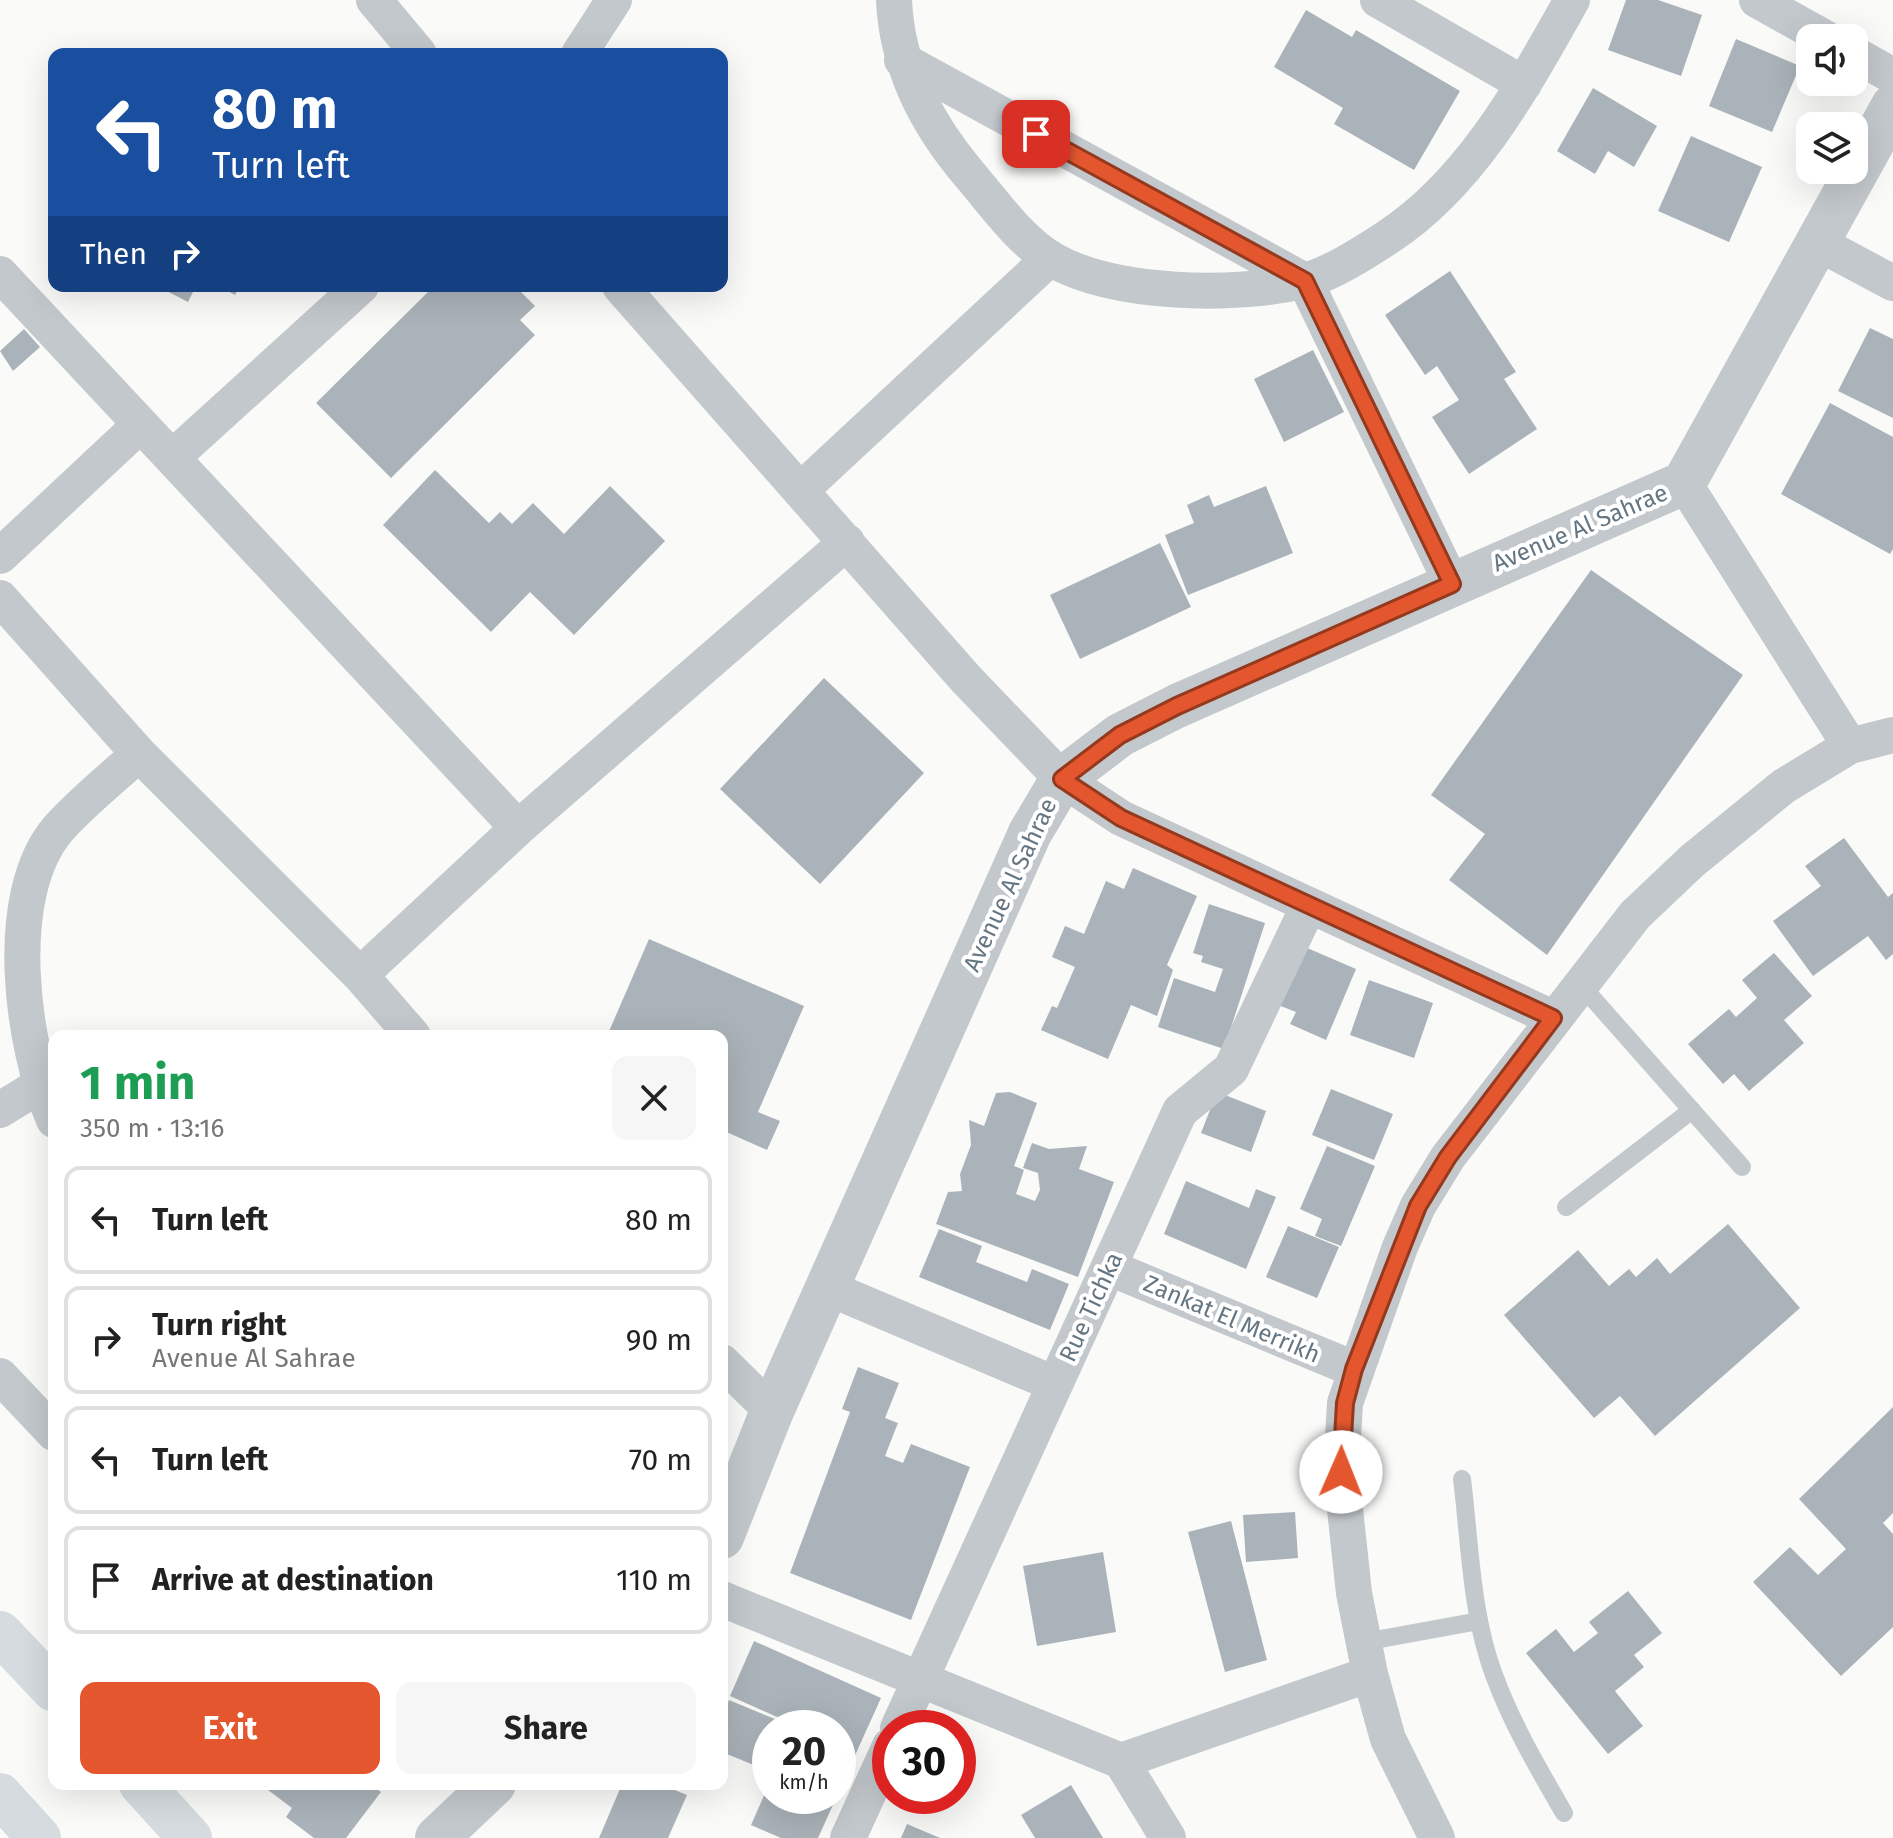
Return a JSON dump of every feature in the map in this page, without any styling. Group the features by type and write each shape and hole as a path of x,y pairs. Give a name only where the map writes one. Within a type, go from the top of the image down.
{"main road":[{"path":"0,1633 47,1670"},
{"path":"146,1790 190,1838"},
{"path":"0,1795 39,1838"}],"street":[{"path":"374,0 414,48"},
{"path":"583,48 614,0"},
{"path":"894,0 902,60 912,87 946,146 1026,238 1050,258 1075,271 1188,291 1230,291 1305,281 1388,237 1420,213 1455,179 1524,84 1572,0"},
{"path":"1378,0 1524,84"},
{"path":"1757,0 1800,24"},
{"path":"902,60 1305,281 1452,584"},
{"path":"1868,62 1893,76"},
{"name":"Avenue Al Sahrae","path":"728,1522 772,1411 1030,833 1062,779 1120,735 1177,706 1684,483 1820,244 1893,106"},
{"path":"1820,244 1893,283"},
{"path":"801,490 1050,258"},
{"path":"0,274 518,828"},
{"path":"173,457 354,292"},
{"path":"625,292 966,679 1062,779 1121,818 1553,1018"},
{"path":"0,556 140,425"},
{"path":"1684,483 1850,746"},
{"path":"360,975 518,828 847,542"},
{"path":"0,598 139,754 360,975 408,1030"},
{"path":"1437,1838 1388,1739 1354,1593 1341,1472 1345,1403 1354,1369 1418,1206 1448,1157 1635,915 1692,861 1784,786 1850,746 1893,735"},
{"path":"48,1102 30,1036 23,945 27,893 40,859 57,830 139,754"},
{"name":"Rue Tichka","path":"906,1710 1180,1111 1231,1069 1309,905"},
{"path":"0,1110 42,1084"},
{"name":"Zankat El Merrikh","path":"1110,1268 1354,1369"},
{"path":"828,1288 1055,1384"},
{"path":"728,1368 772,1411"},
{"path":"0,1376 48,1427"},
{"path":"728,1602 919,1682 1121,1761 1168,1838"},
{"path":"1121,1761 1367,1658"},
{"path":"848,1838 872,1785"},
{"path":"437,1838 488,1790"}],"lane":[{"path":"1580,984 1742,1167"},
{"path":"1566,1207 1692,1110"},
{"path":"1462,1479 1479,1621 1493,1673 1510,1712 1564,1813"},
{"path":"1367,1658 1479,1621"}],"building":[{"path":"1626,0 1658,0 1702,15 1681,76 1608,50"},
{"path":"1306,10 1352,37 1356,30 1460,91 1414,170 1334,124 1343,108 1274,67"},
{"path":"1736,39 1796,64 1796,75 1772,132 1709,106"},
{"path":"1593,88 1657,126 1634,167 1608,151 1595,174 1557,151"},
{"path":"1691,136 1762,167 1729,242 1658,211"},
{"path":"1450,271 1516,372 1504,379 1537,429 1469,474 1432,417 1459,400 1437,366 1425,375 1385,315"},
{"path":"169,292 193,292 188,302"},
{"path":"428,292 521,292 535,306 520,320 535,335 391,478 316,403"},
{"path":"1870,328 1893,339 1893,418 1838,391"},
{"path":"24,329 40,347 13,371 0,351"},
{"path":"1313,350 1344,412 1284,442 1254,379"},
{"path":"1830,403 1893,437 1893,549 1890,554 1781,494"},
{"path":"435,470 489,523 500,512 512,524 533,503 564,534 610,486 665,541 574,635 530,592 491,632 383,525"},
{"path":"1266,486 1293,553 1188,595 1165,535 1194,523 1187,505 1209,495 1214,507"},
{"path":"1160,543 1191,607 1080,659 1050,595"},
{"path":"1591,570 1743,675 1547,955 1449,880 1485,834 1431,795"},
{"path":"824,678 924,773 820,884 720,789"},
{"path":"1844,838 1888,897 1893,893 1893,954 1886,960 1868,936 1813,976 1773,921 1821,886 1805,866"},
{"path":"1133,868 1197,896 1167,965 1173,970 1157,1016 1131,1005 1108,1059 1041,1030 1052,1006 1057,1008 1075,967 1052,957 1065,926 1084,934 1106,881 1124,889"},
{"path":"1209,904 1265,923 1224,1049 1158,1027 1174,978 1215,992 1223,969 1201,962 1203,956 1193,953"},
{"path":"649,939 804,1006 758,1112 780,1121 767,1150 728,1133 728,1030 610,1030"},
{"path":"1298,944 1356,969 1326,1040 1290,1024 1296,1012 1273,1003"},
{"path":"1774,953 1812,996 1784,1020 1804,1043 1749,1091 1734,1074 1723,1084 1688,1044 1729,1009 1736,1017 1757,998 1742,980"},
{"path":"1369,980 1433,1003 1414,1058 1350,1035"},
{"path":"1331,1089 1393,1114 1374,1160 1312,1135"},
{"path":"1010,1092 1037,1103 1014,1166 1024,1170 1016,1194 1035,1201 1040,1190 1038,1173 1023,1168 1032,1143 1049,1149 1087,1146 1079,1169 1114,1182 1078,1277 936,1224 948,1192 962,1191 960,1174 971,1145 969,1120 984,1126 996,1093"},
{"path":"1217,1092 1266,1111 1251,1152 1201,1133"},
{"path":"1327,1146 1375,1166 1341,1246 1315,1236 1322,1219 1300,1209"},
{"path":"1186,1181 1249,1208 1256,1189 1276,1197 1246,1269 1164,1234"},
{"path":"1728,1224 1800,1308 1655,1436 1620,1396 1594,1418 1504,1315 1578,1250 1609,1286 1629,1269 1636,1277 1657,1258 1670,1274"},
{"path":"1288,1226 1339,1247 1317,1298 1266,1277"},
{"path":"939,1229 982,1246 976,1262 1027,1282 1032,1269 1069,1284 1050,1330 919,1277"},
{"path":"858,1367 899,1383 885,1418 898,1423 885,1456 903,1463 911,1444 970,1467 911,1620 790,1573 850,1412 842,1409"},
{"path":"1893,1407 1893,1513 1883,1523 1893,1534 1893,1627 1841,1676 1753,1582 1790,1547 1818,1575 1846,1549 1799,1499"},
{"path":"1295,1512 1298,1558 1246,1562 1243,1515"},
{"path":"1231,1521 1267,1660 1225,1672 1188,1532"},
{"path":"1103,1552 1116,1632 1037,1646 1023,1566"},
{"path":"1628,1591 1662,1633 1634,1655 1644,1667 1615,1691 1643,1726 1608,1754 1526,1653 1556,1629 1574,1652 1598,1633 1589,1622"},
{"path":"754,1641 881,1698 876,1710 872,1710 872,1718 856,1753 856,1710 761,1710 730,1696"},
{"path":"729,1700 753,1710 752,1764 728,1754"},
{"path":"1071,1785 1103,1838 1035,1838 1021,1815"},
{"path":"268,1790 381,1792 346,1838 314,1838 286,1817 292,1808"},
{"path":"619,1790 675,1790 687,1795 668,1838 599,1838"},
{"path":"756,1814 829,1814 818,1838 781,1838 751,1825"},
{"path":"907,1824 940,1838 901,1838"}],"route":[{"path":"1036,134 1305,281 1452,584 1177,706 1120,735 1062,779 1121,818 1553,1018 1448,1157 1418,1206 1354,1369 1345,1403 1341,1472"}]}
